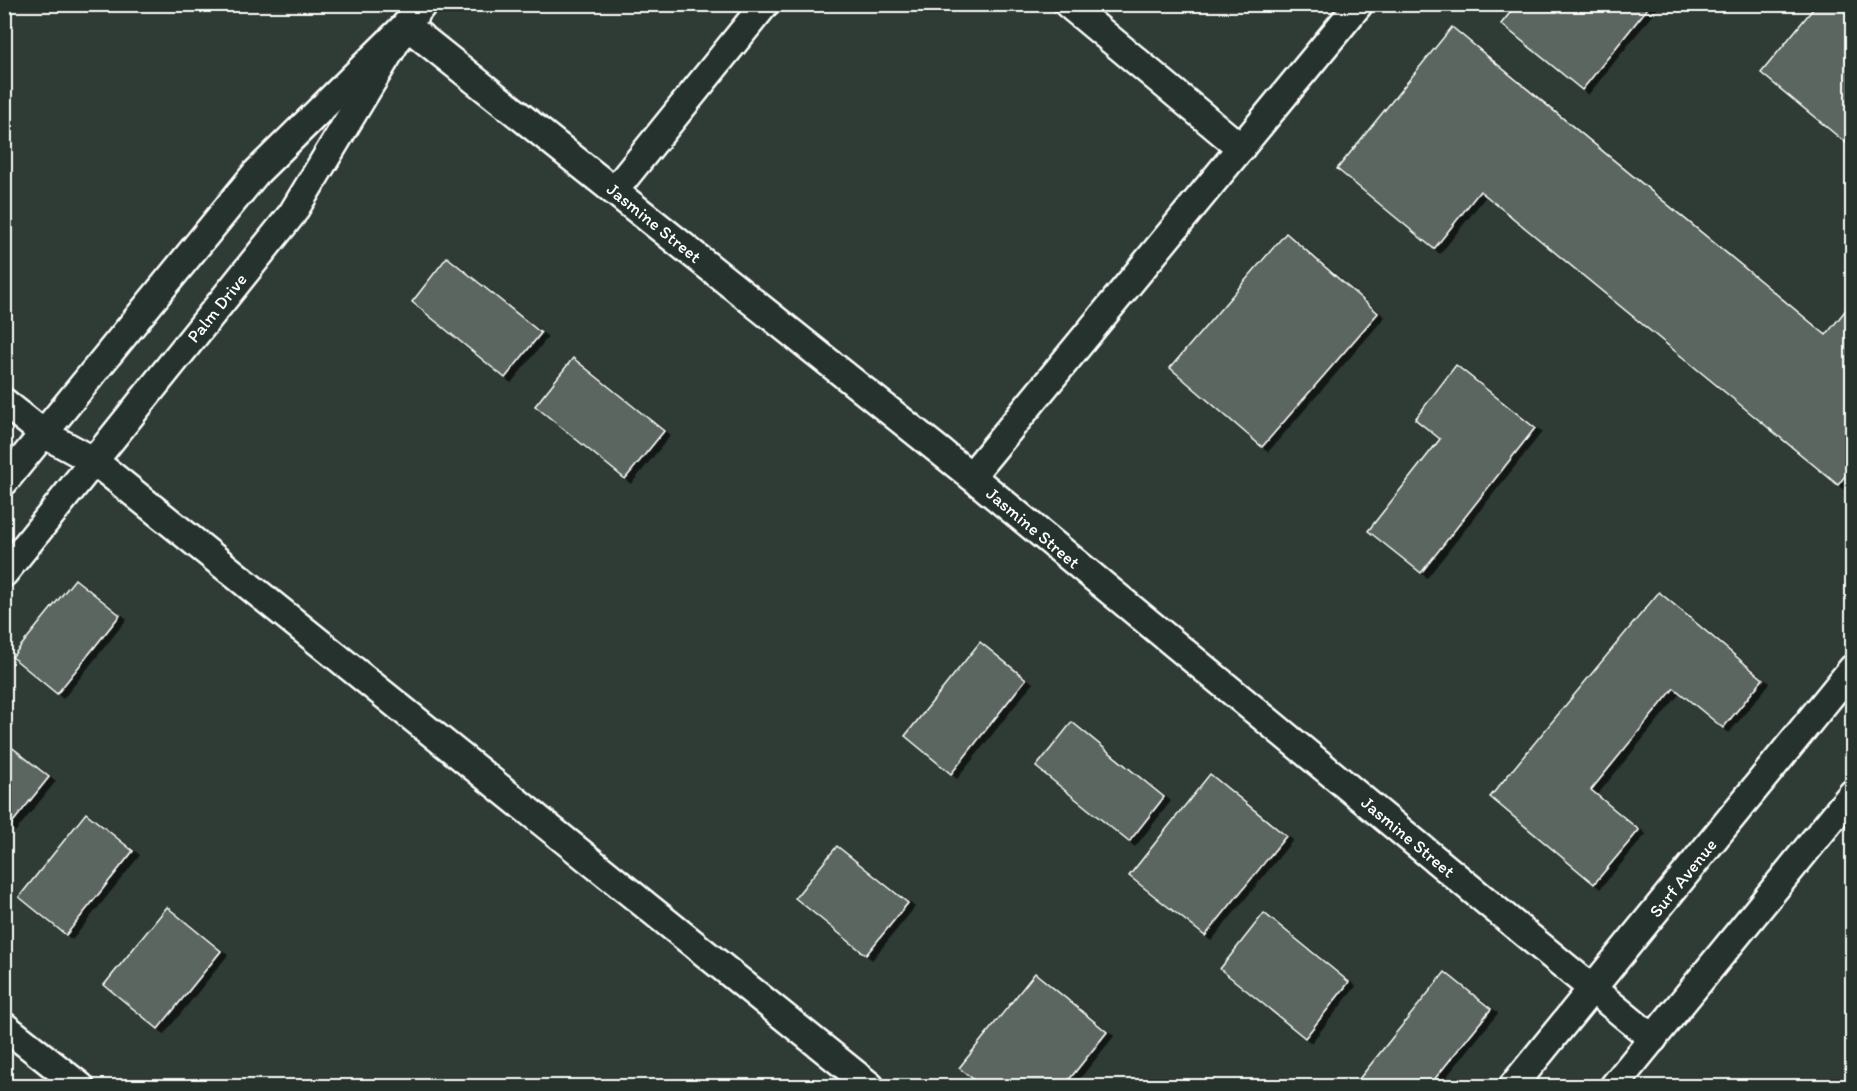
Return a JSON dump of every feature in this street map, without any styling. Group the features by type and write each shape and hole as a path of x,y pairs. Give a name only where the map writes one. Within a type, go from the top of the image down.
{"street":[{"name":"Palm Drive","path":"4,482 256,173 406,25 423,4"},
{"path":"614,192 765,4"},
{"path":"1068,4 1241,148"},
{"path":"971,476 1359,4"},
{"name":"Palm Drive","path":"4,573 292,214 406,25"},
{"name":"Jasmine Street","path":"406,25 971,476 1653,1039"},
{"path":"4,402 44,434 94,461 870,1086"},
{"name":"Surf Avenue","path":"1513,1086 1852,669"},
{"path":"1614,1086 1852,794"},
{"path":"4,1026 80,1086"}],"building":[{"path":"1517,4 1651,4 1582,90 1501,24"},
{"path":"1817,4 1852,4 1852,148 1761,73"},
{"path":"1452,27 1826,335 1852,302 1852,467 1838,485 1480,191 1434,249 1337,169"},
{"path":"1286,233 1378,313 1262,447 1170,368"},
{"path":"447,257 541,333 505,378 412,302"},
{"path":"573,358 664,431 625,479 535,406"},
{"path":"1456,365 1535,428 1421,573 1368,531 1440,439 1415,419"},
{"path":"75,579 120,615 57,694 12,657"},
{"path":"1659,592 1763,679 1723,728 1674,688 1591,790 1639,830 1594,884 1490,797"},
{"path":"980,642 1026,679 951,774 905,736"},
{"path":"1072,722 1164,797 1129,842 1036,767"},
{"path":"4,741 49,777 9,827 4,823"},
{"path":"1210,774 1286,836 1205,936 1129,876"},
{"path":"86,813 133,851 66,935 19,897"},
{"path":"837,846 908,903 866,955 795,898"},
{"path":"167,907 221,951 158,1029 104,985"},
{"path":"1264,913 1349,982 1305,1038 1220,969"},
{"path":"1445,972 1491,1009 1429,1086 1368,1086 1359,1079"},
{"path":"1035,973 1107,1032 1064,1086 982,1086 959,1068"}]}
